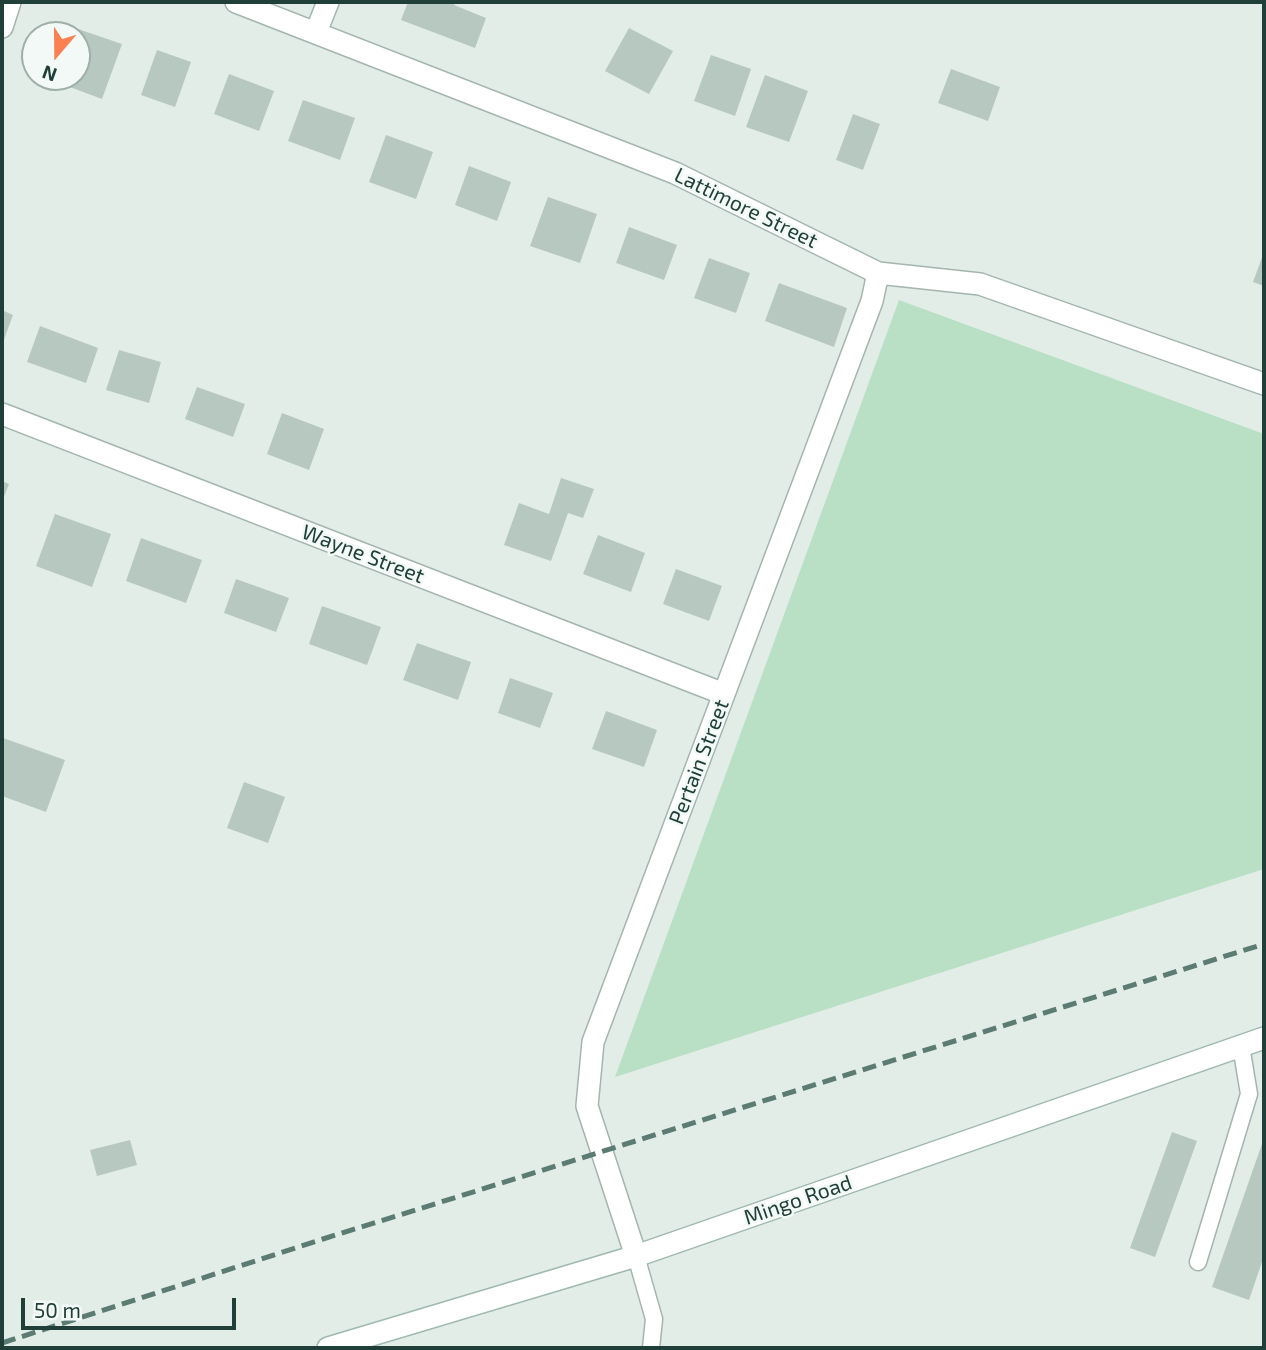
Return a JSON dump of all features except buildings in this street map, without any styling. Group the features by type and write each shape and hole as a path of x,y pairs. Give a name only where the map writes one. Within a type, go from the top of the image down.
{"street":[{"path":"2,27 10,2"},
{"name":"Lattimore Street","path":"236,2 675,173 878,273 980,284 1264,384"},
{"path":"316,32 328,2"},
{"name":"Pertain Street","path":"636,1256 587,1106 593,1042 872,301 878,273"},
{"name":"Wayne Street","path":"2,414 724,694"},
{"name":"Mingo Road","path":"328,1348 636,1256 1264,1038"}],"lane":[{"path":"1198,1262 1249,1094 1241,1046"},
{"path":"636,1256 654,1320 651,1348"}],"green space":[{"path":"899,300 1264,434 1264,869 615,1077"}],"railway":[{"path":"2,1343 323,1239 1264,944"}]}
